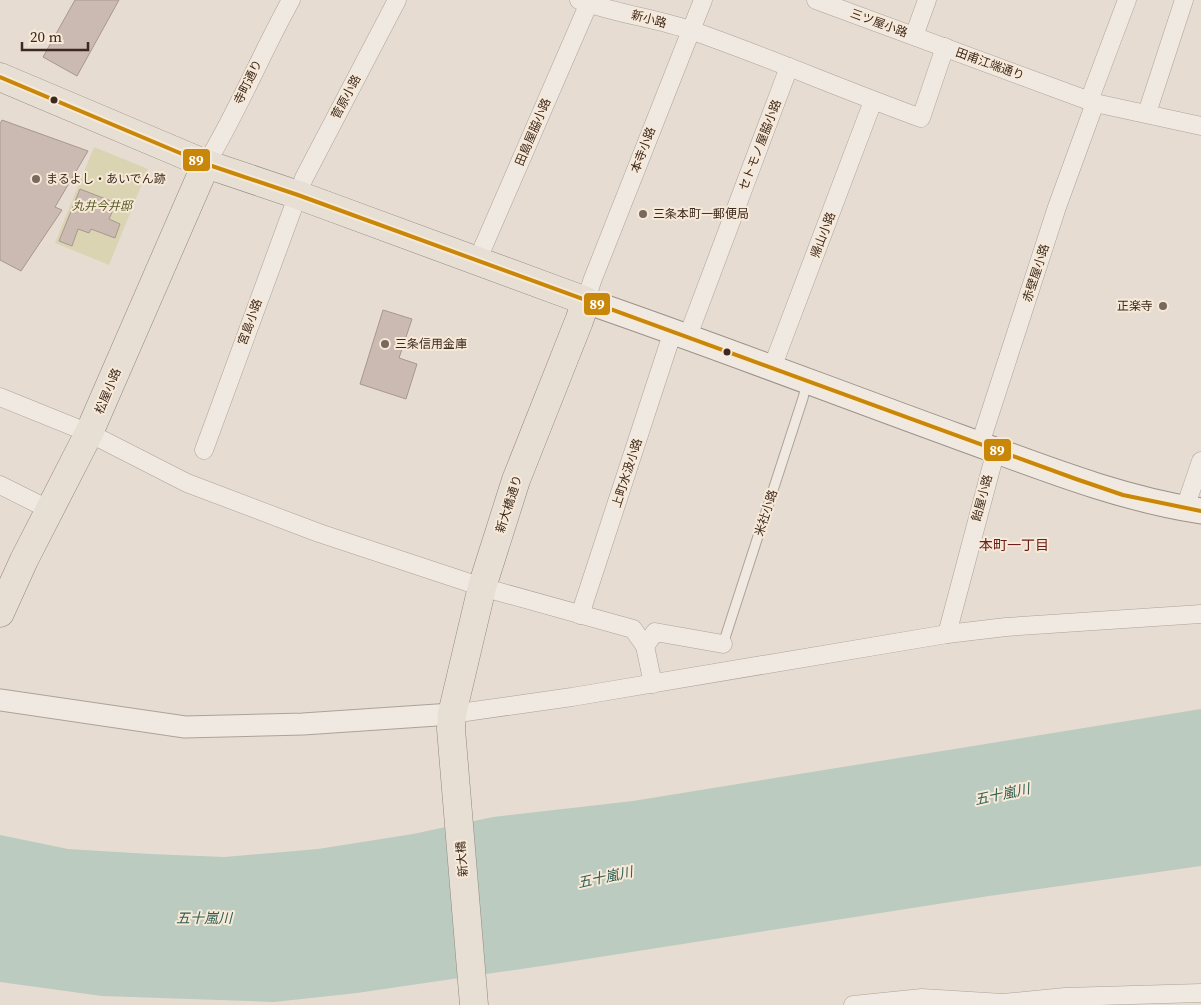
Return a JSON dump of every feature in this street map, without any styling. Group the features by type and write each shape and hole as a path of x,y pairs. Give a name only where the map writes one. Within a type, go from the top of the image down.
{"main road":[{"path":"0,77 206,164 298,195 586,301 680,333 807,382 1076,480 1123,495 1193,510"},
{"name":"松屋小路","path":"0,613 89,433 206,164"},
{"name":"新大橋通り","path":"451,721 482,587 516,480 586,301"},
{"name":"新大橋","path":"451,721 474,1005"}],"street":[{"name":"寺町通り","path":"206,164 217,146 269,38 291,0"},
{"name":"菅原小路","path":"298,195 304,178 397,0"},
{"name":"本寺小路","path":"586,301 703,0"},
{"name":"三ツ屋小路","path":"816,0 945,47"},
{"path":"914,36 927,0"},
{"name":"赤壁屋小路","path":"988,447 1057,207 1127,0"},
{"path":"1147,113 1184,0"},
{"name":"新小路","path":"584,2 690,30"},
{"name":"田島屋脇小路","path":"477,261 584,2"},
{"name":"田甫江端通り","path":"690,30 789,66 873,101 920,118 945,47 1092,102 1201,126"},
{"name":"セトモノ屋脇小路","path":"680,333 789,66"},
{"name":"帰山小路","path":"772,368 873,101"},
{"name":"宮島小路","path":"204,450 298,195"},
{"name":"上町水汲小路","path":"580,616 680,333"},
{"path":"0,397 89,433 187,483 319,533 482,587 580,616 633,629 645,646 653,684"},
{"name":"飴屋小路","path":"947,634 988,447"},
{"path":"1193,510 1201,461"},
{"path":"0,485 50,510"},
{"path":"0,700 185,727 451,721 572,697 947,634 1006,627 1201,614"},
{"path":"645,646 655,632 723,644"},
{"path":"854,1005 922,998 1003,1003 1065,997 1201,993"}],"lane":[{"name":"米社小路","path":"723,644 807,382"}],"green space":[{"name":"丸井今井邸","path":"94,147 148,169 109,265 55,243"}],"water":[{"name":"五十嵐川","path":"1201,709 1201,866 989,896 555,964 357,993 274,1002 102,996 0,982 0,835 68,849 150,854 224,857 318,849 413,834 493,817 633,801"}],"building":[{"path":"75,0 119,0 77,76 43,57"},
{"name":"まるよし・あいでん跡","path":"2,120 88,151 55,207 62,210 21,271 0,260 0,124"},
{"path":"80,189 116,203 109,219 120,224 115,238 91,229 89,233 78,229 72,246 59,241"},
{"path":"383,310 412,319 399,358 417,364 406,399 360,384"}],"transit line":[{"name":"89","path":"0,77 206,164 298,195 1076,479 1123,495 1201,511"}],"place":[{"name":"まるよし・あいでん跡","path":"36,179"},
{"name":"三条本町一郵便局","path":"643,214"},
{"name":"正楽寺","path":"1163,306"},
{"name":"三条信用金庫","path":"385,344"}],"district":[{"name":"本町一丁目","path":"1014,545"}]}
